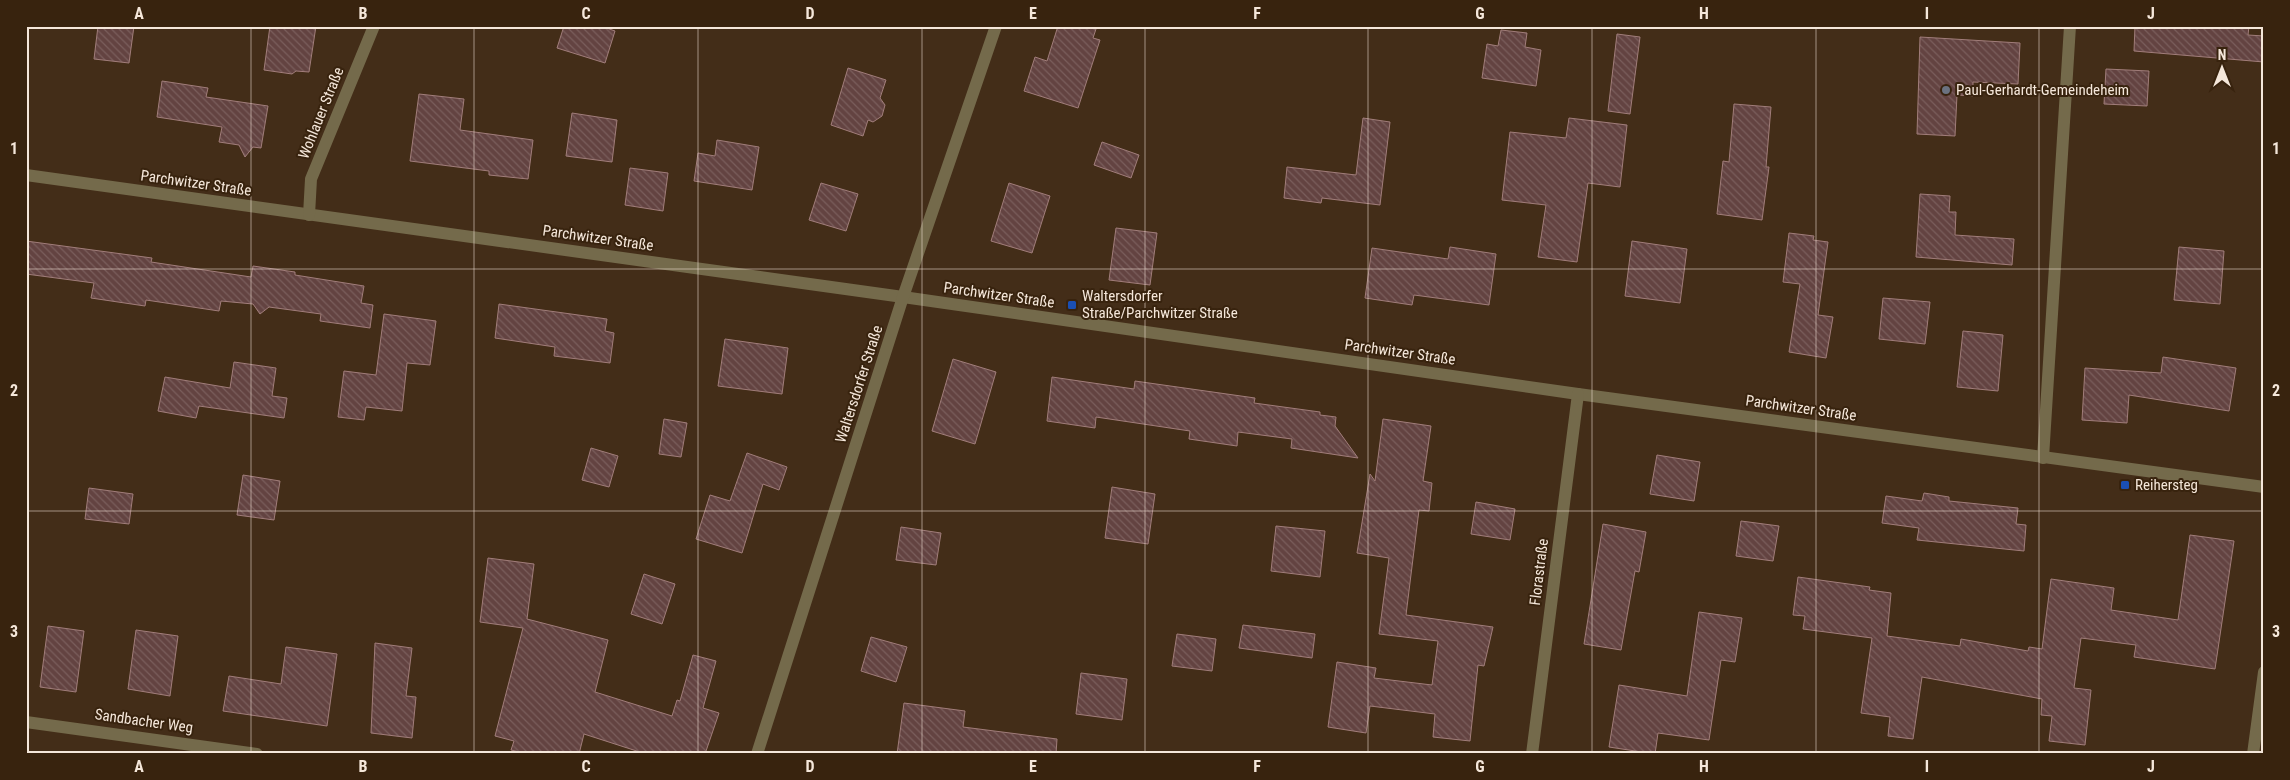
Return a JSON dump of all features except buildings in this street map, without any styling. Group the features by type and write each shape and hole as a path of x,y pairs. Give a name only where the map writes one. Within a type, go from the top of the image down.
{"street":[{"name":"Wohlauer Straße","path":"309,215 311,179 374,26"},
{"name":"Waltersdorfer Straße","path":"757,754 903,296 996,26"},
{"path":"2043,458 2070,26"},
{"name":"Parchwitzer Straße","path":"26,176 903,296 1578,394 2264,487"},
{"name":"Florastraße","path":"1532,754 1578,394"},
{"path":"2253,754 2264,672"},
{"name":"Sandbacher Weg","path":"26,722 257,754"}],"place":[{"name":"Paul-Gerhardt-Gemeindeheim","path":"1946,90"},
{"name":"Waltersdorfer Straße/Parchwitzer Straße","path":"1072,305"},
{"name":"Reihersteg","path":"2125,485"}]}
